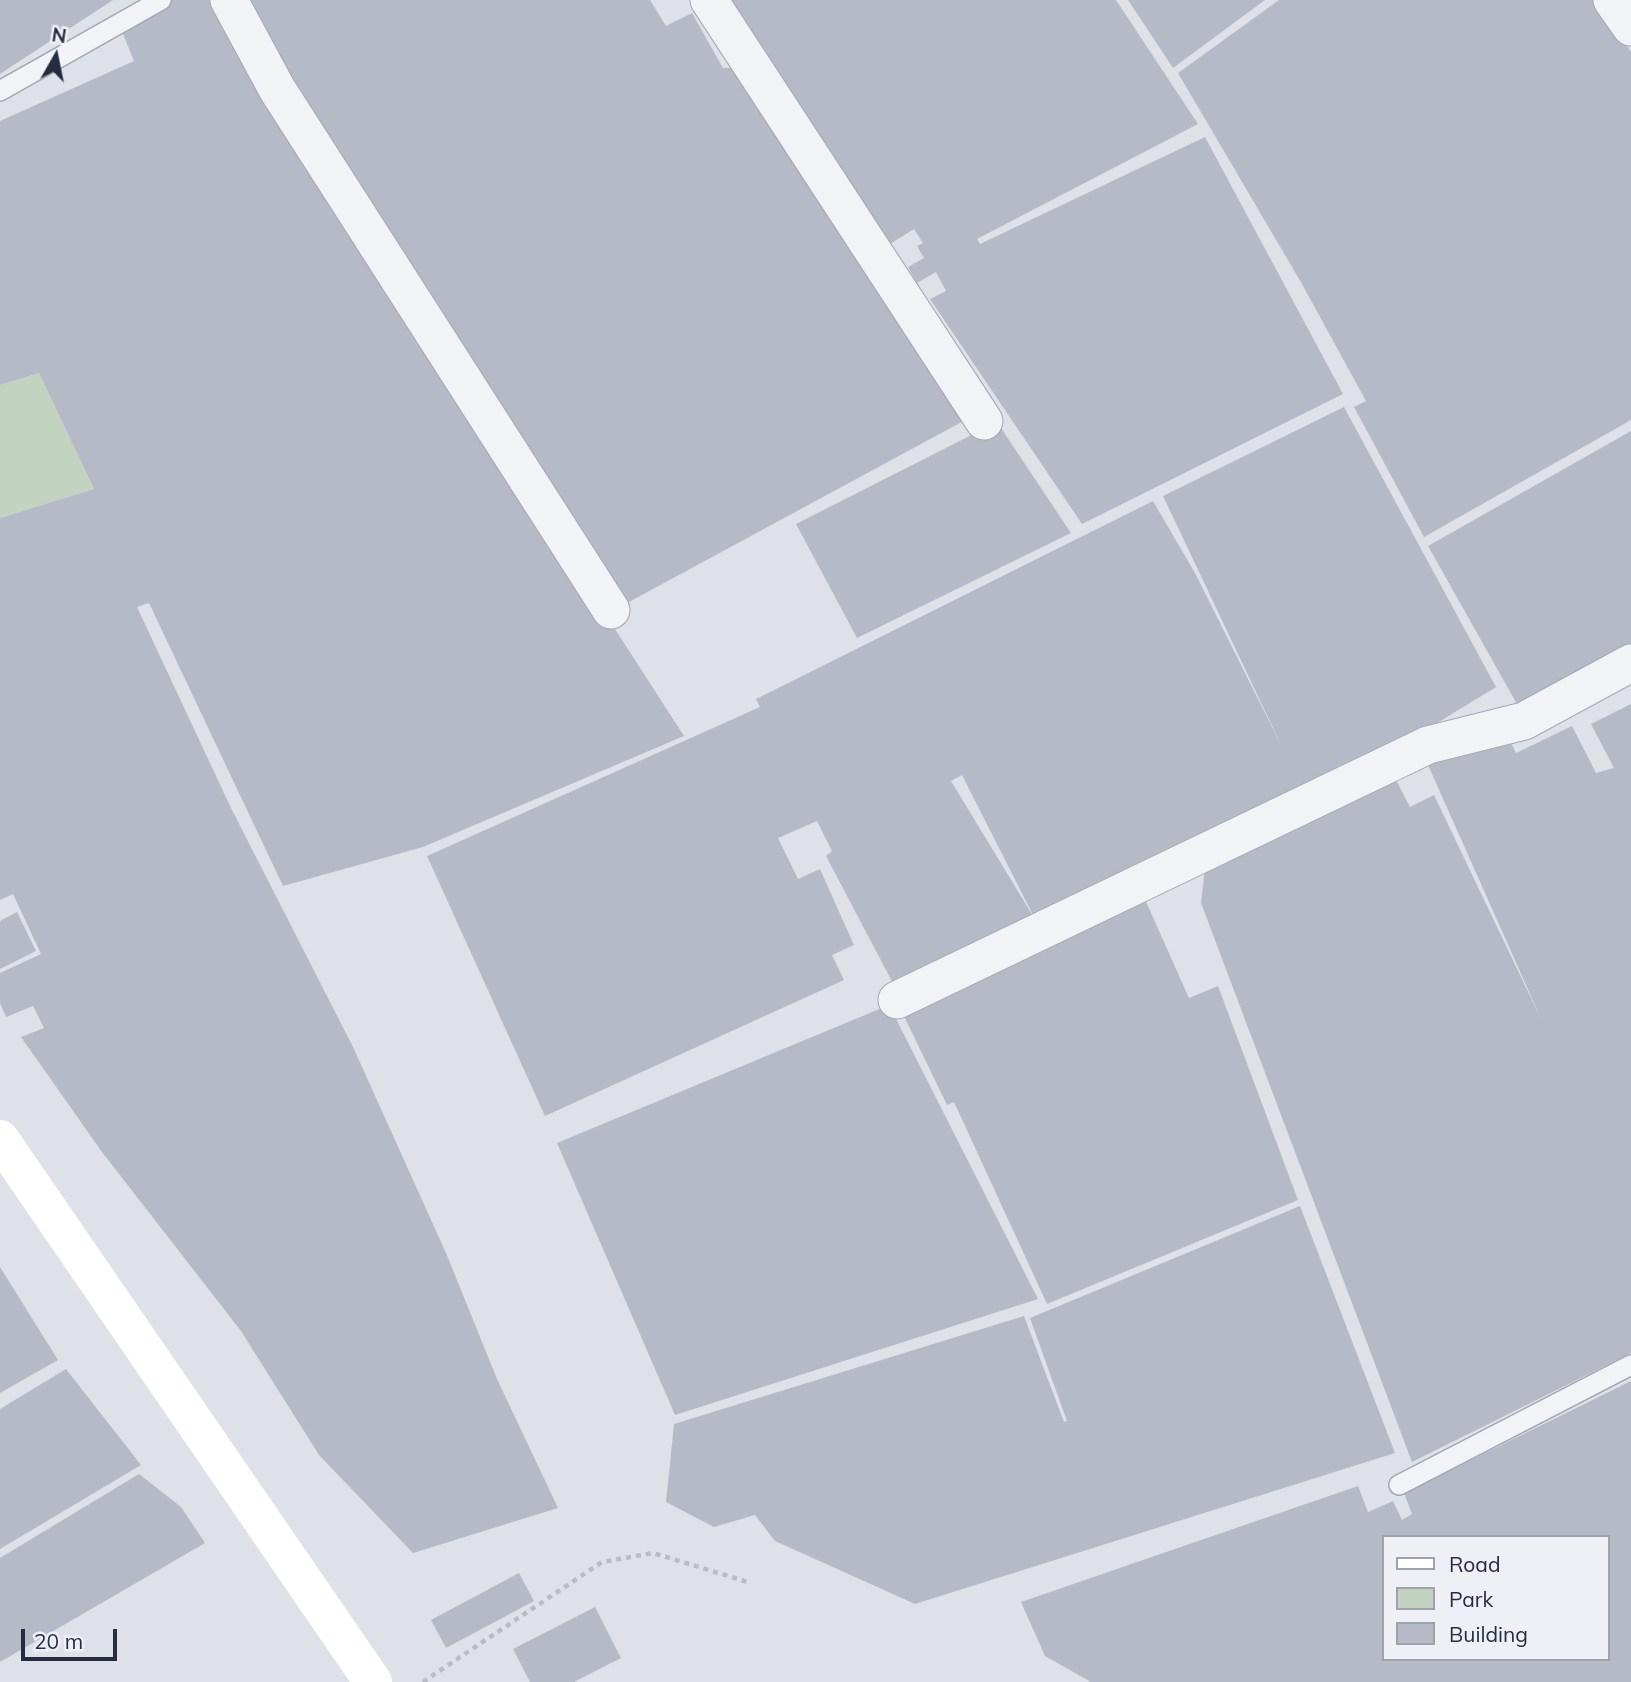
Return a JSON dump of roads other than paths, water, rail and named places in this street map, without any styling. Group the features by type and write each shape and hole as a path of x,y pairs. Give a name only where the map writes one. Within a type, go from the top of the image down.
{"main road":[{"path":"0,1139 373,1682"}],"street":[{"path":"229,0 277,89 611,610"},
{"path":"709,0 984,421"},
{"path":"1612,0 1631,27"},
{"path":"897,1000 1427,745 1524,721 1631,663"}],"lane":[{"path":"0,91 161,0"},
{"path":"1399,1485 1631,1365"}]}
